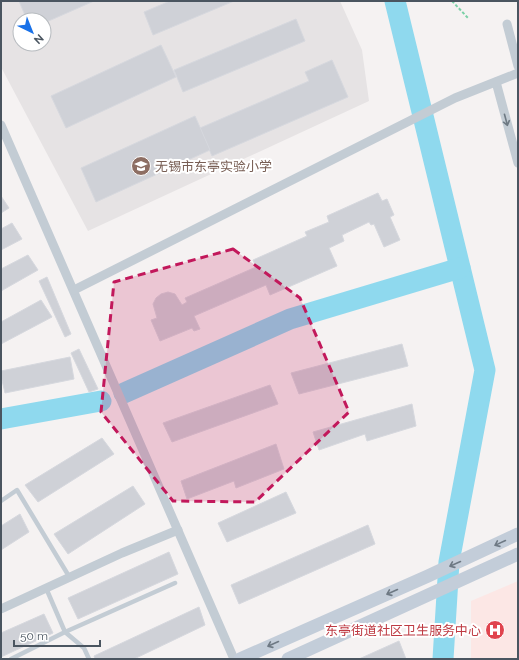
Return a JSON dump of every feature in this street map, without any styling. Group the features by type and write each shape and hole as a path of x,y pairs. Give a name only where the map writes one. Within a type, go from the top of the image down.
{"main road":[{"path":"240,659 428,576 518,534"},
{"path":"288,659 427,597 518,554"}],"street":[{"path":"507,24 518,66"},
{"path":"74,290 455,98 518,73"},
{"path":"496,82 518,163"},
{"path":"1,125 234,659"},
{"path":"1,609 122,553 178,530"}],"lane":[{"path":"1,501 17,490 70,578"},
{"path":"12,659 65,632 175,583"},
{"path":"46,588 65,632 84,648 89,659"}],"path":[{"path":"452,1 468,18"}],"highlighted area":[{"path":"233,249 300,298 349,412 255,502 173,501 101,412 114,282"}],"shaded area":[{"name":"无锡市东亭实验小学","path":"1,1 340,1 362,50 369,101 88,231 1,67"},
{"name":"东亭街道社区卫生服务中心","path":"518,581 518,659 471,659 471,601"}],"building":[{"path":"19,1 94,1 52,19 52,12 24,12"},
{"path":"170,1 234,1 153,35 144,12"},
{"path":"296,19 305,41 183,92 174,70"},
{"path":"161,45 176,77 66,128 51,96"},
{"path":"332,60 348,97 212,156 200,128 309,81 305,72"},
{"path":"195,116 210,150 96,202 81,168"},
{"path":"378,193 382,201 387,199 394,215 390,217 400,240 384,247 374,224 371,225 369,222 342,235 344,241 329,248 337,266 270,295 266,285 194,316 200,329 194,331 192,328 160,341 151,320 157,318 153,304 156,298 161,294 168,292 175,294 182,305 187,302 185,298 256,267 253,260 307,236 305,232 329,222 327,216"},
{"path":"1,196 9,208 1,213"},
{"path":"12,223 22,239 1,250 1,229"},
{"path":"28,255 38,270 1,291 1,269"},
{"path":"47,277 71,334 65,337 39,281"},
{"path":"41,300 52,317 1,344 1,322"},
{"path":"402,344 408,366 299,394 291,373"},
{"path":"79,349 98,389 89,392 71,353"},
{"path":"70,357 74,379 5,393 1,371"},
{"path":"270,385 278,404 172,442 163,423"},
{"path":"412,404 416,426 367,441 365,434 319,450 313,432"},
{"path":"102,438 114,454 38,502 25,485"},
{"path":"276,444 284,469 236,488 234,481 187,499 181,481"},
{"path":"133,486 145,504 68,554 54,534"},
{"path":"286,492 296,513 227,542 218,523"},
{"path":"20,514 29,532 1,550 1,526"},
{"path":"368,525 375,544 239,604 231,585"},
{"path":"169,552 178,574 78,619 68,598"},
{"path":"199,607 205,625 134,659 95,659 94,656"},
{"path":"44,614 53,633 1,657 1,633"},
{"path":"399,641 406,659 359,659"}],"waterway":[{"path":"395,1 485,370 449,562 443,659"},
{"path":"124,393 290,319 460,268"},
{"path":"1,419 101,401"}],"place":[{"name":"无锡市东亭实验小学","path":"141,166"},
{"name":"东亭街道社区卫生服务中心","path":"495,630"}]}
